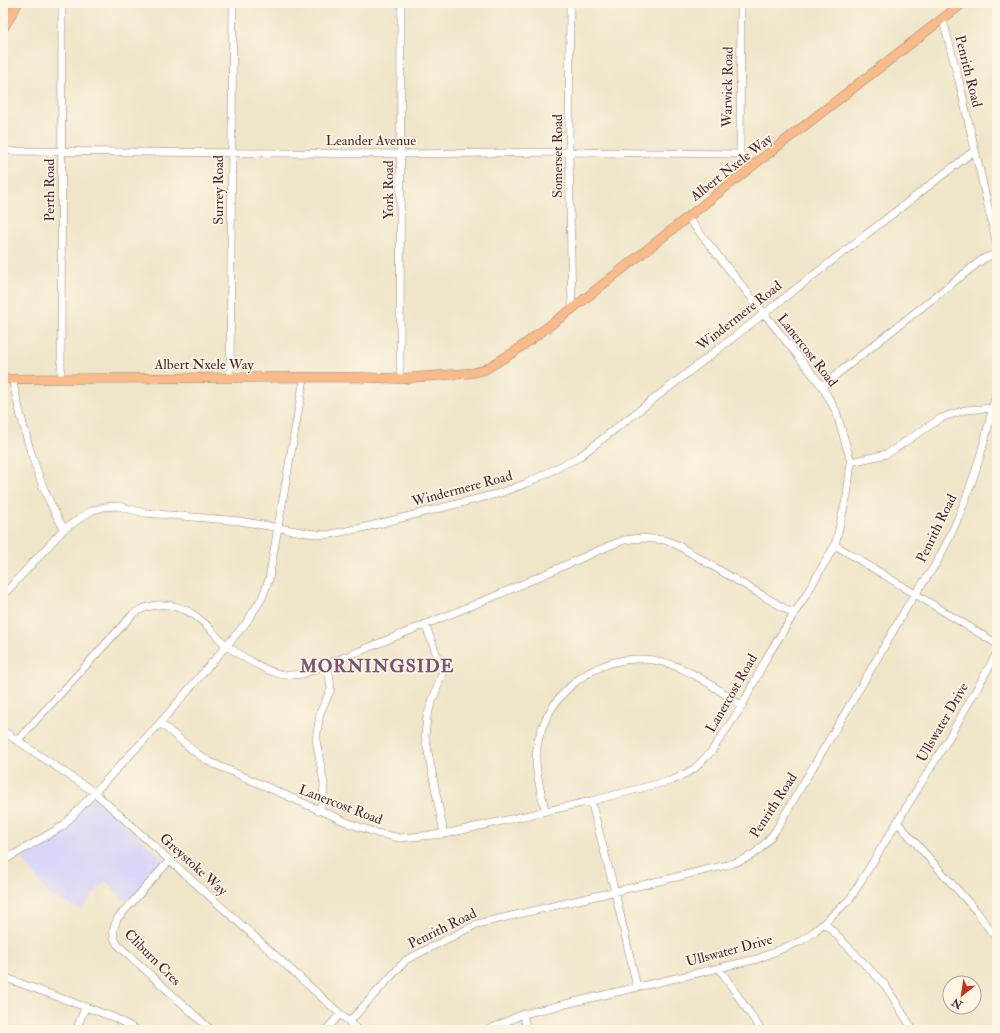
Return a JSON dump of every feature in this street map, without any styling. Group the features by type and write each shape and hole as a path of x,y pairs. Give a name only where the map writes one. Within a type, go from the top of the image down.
{"main road":[{"path":"3,29 18,3"},
{"name":"Albert Nxele Way","path":"8,379 61,377 439,378 486,374 509,359 514,352 572,309 751,167 963,3"}],"street":[{"name":"Perth Road","path":"61,377 62,3"},
{"name":"Surrey Road","path":"230,378 233,3"},
{"name":"York Road","path":"401,3 402,378"},
{"name":"Somerset Road","path":"570,3 569,152 572,309"},
{"name":"Warwick Road","path":"740,154 741,3"},
{"name":"Penrith Road","path":"942,20 997,245"},
{"name":"Windermere Road","path":"3,595 64,529 91,511 104,507 118,506 145,513 240,521 326,535 345,532 500,493 527,482 579,457 764,314 870,229 959,164 975,150"},
{"name":"Leander Avenue","path":"3,151 401,154 569,152 740,154"},
{"path":"740,154 751,167"},
{"name":"Lanercost Road","path":"160,722 199,755 210,762 318,811 370,831 400,838 444,834 545,810 591,801 672,780 694,769 711,752 742,706 768,656 835,545 847,495 851,462 836,411 822,386 688,218"},
{"path":"822,386 983,259 997,253"},
{"path":"3,861 63,826 160,722 227,646 246,623 262,598 269,579 304,378"},
{"path":"8,379 37,475 53,511 64,529"},
{"name":"Penrith Road","path":"349,1022 401,964 486,921 615,892 741,861 751,857 760,849 776,830 915,593 937,560 959,515 979,460 997,388"},
{"path":"851,462 886,454 915,433 954,412 993,408"},
{"path":"18,740 126,621 140,610 158,605 176,606 203,622 227,646 279,674 303,674 493,597 618,543 641,538 665,540 677,545 794,614"},
{"path":"835,545 997,644"},
{"path":"425,624 443,670 427,716 425,736 444,834"},
{"name":"Ullswater Drive","path":"488,1030 523,1014 757,959 778,952 801,941 825,923 850,899 995,663 997,654"},
{"path":"545,810 537,771 536,758 540,733 544,722 559,698 572,684 596,668 628,660 654,660 671,665 691,674 716,688 742,706"},
{"path":"318,811 323,801 324,784 316,740 320,714 331,689 328,665"},
{"name":"Greystoke Way","path":"3,731 94,792 358,1030"},
{"path":"591,801 615,892 637,987"},
{"path":"897,822 960,892 997,940"},
{"name":"Cliburn Cres","path":"170,860 117,919 112,930 113,938 118,945 211,1030"},
{"path":"825,923 885,985 913,1030"},
{"path":"719,968 761,1030"},
{"path":"3,976 85,1008 113,1017 137,1030"},
{"path":"76,1030 85,1008"},
{"path":"326,1030 340,1014"},
{"path":"523,1014 527,1030"}],"shaded area":[{"path":"93,796 166,861 129,903 105,881 81,910 49,895 21,856 53,835"}],"district":[{"name":"MORNINGSIDE","path":"377,666"}]}
